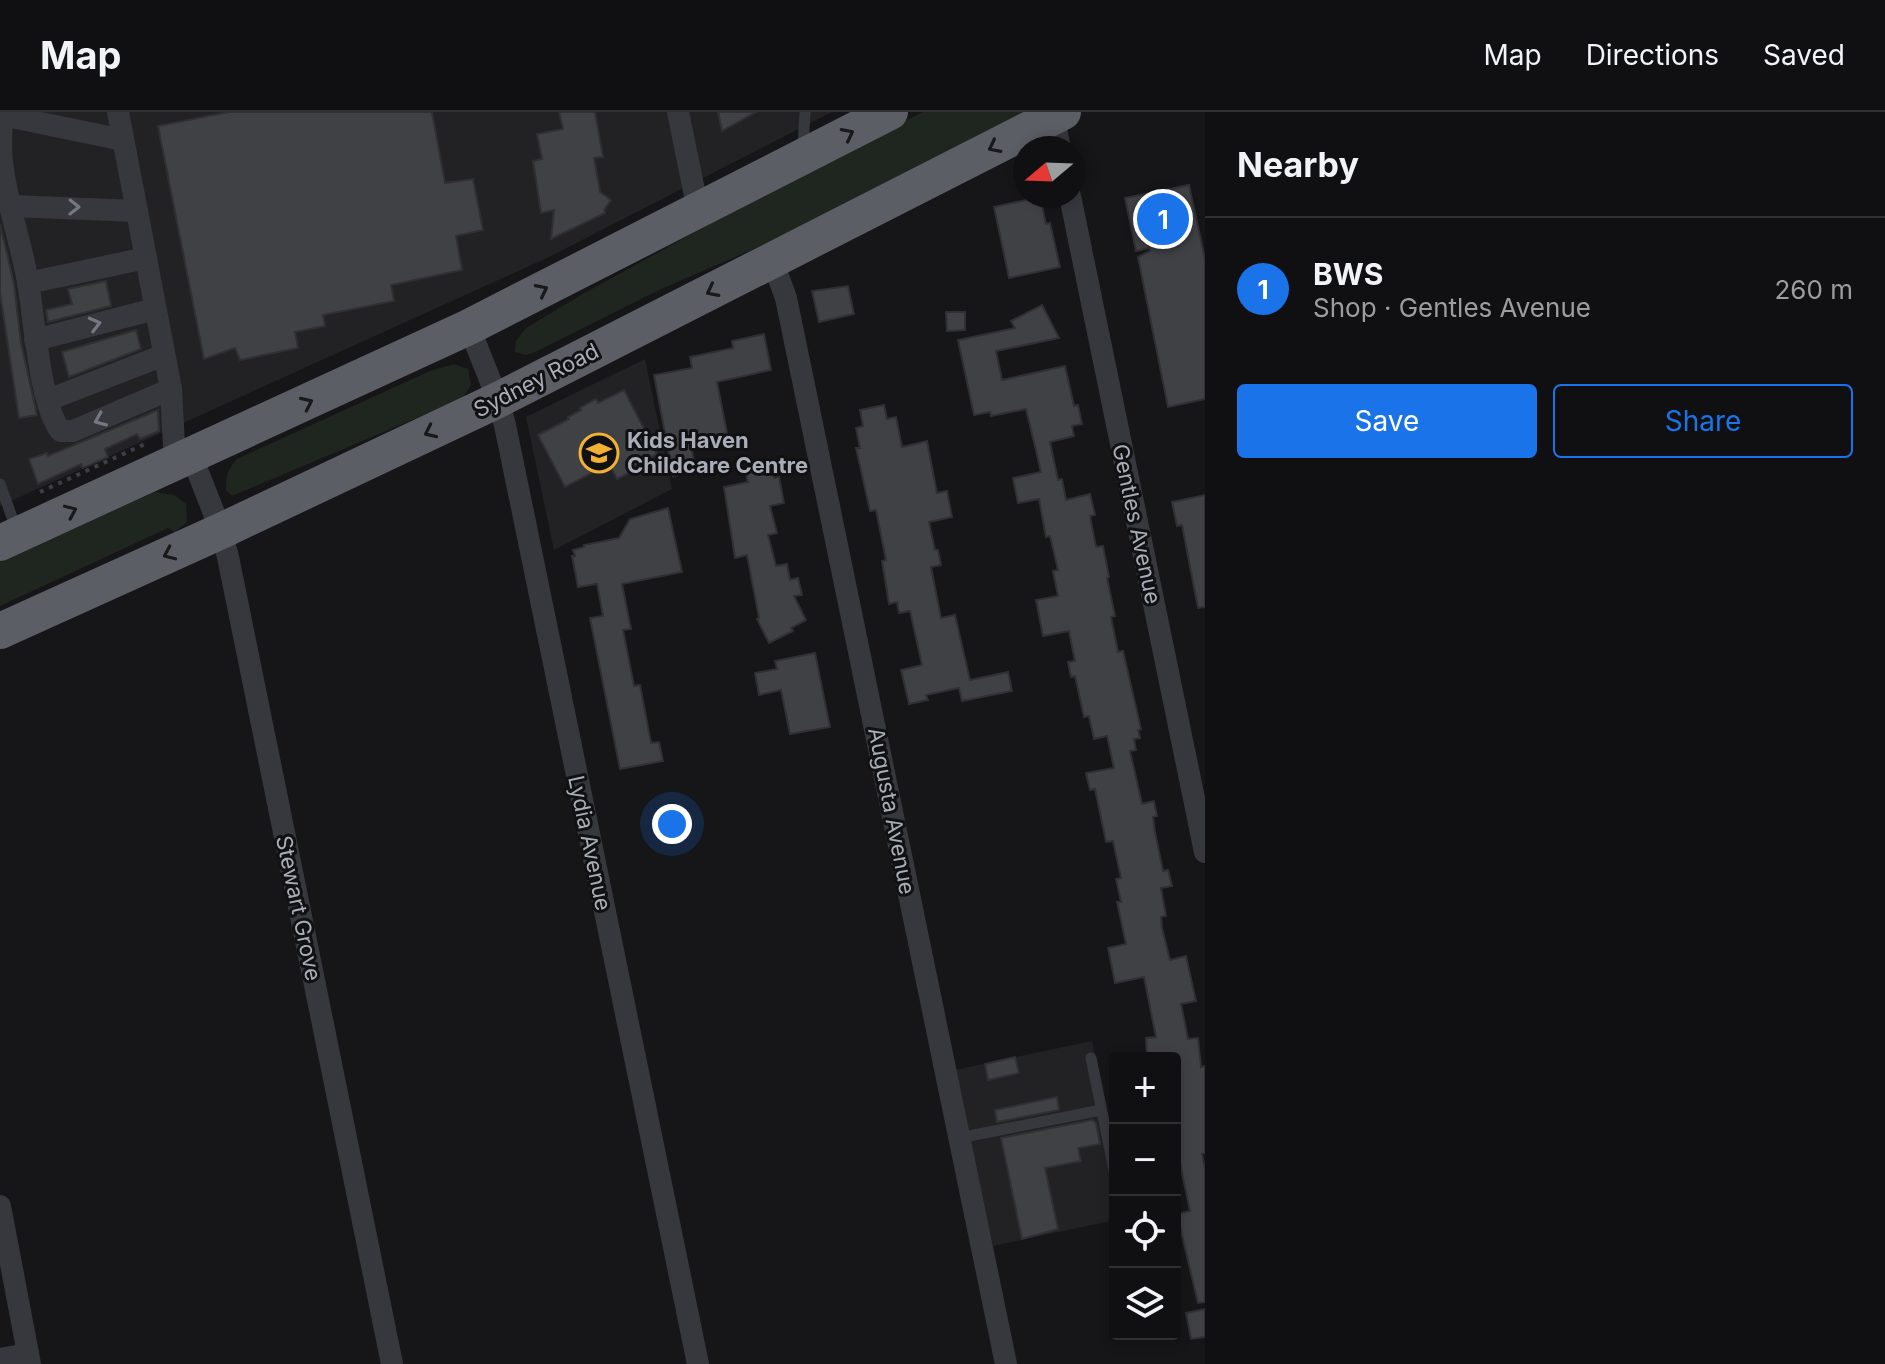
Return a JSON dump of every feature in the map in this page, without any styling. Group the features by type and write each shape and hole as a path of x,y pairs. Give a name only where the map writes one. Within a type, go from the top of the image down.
{"highway":[{"path":"9,539 469,327 890,112"},
{"name":"Sydney Road","path":"0,631 498,400 769,262 1059,126"}],"street":[{"name":"Stewart Grove","path":"118,112 184,460 221,531 392,1364"},
{"path":"678,112 698,210"},
{"path":"123,140 2,113 2,157 28,283 35,340 56,426 66,432 171,389"},
{"path":"11,206 137,211"},
{"name":"Gentles Avenue","path":"1072,208 1205,852"},
{"path":"28,283 146,258"},
{"name":"Augusta Avenue","path":"769,262 786,298 1006,1364"},
{"path":"35,340 155,309"},
{"name":"Lydia Avenue","path":"469,327 498,400 698,1364"},
{"path":"48,400 164,355"},
{"path":"0,1206 29,1359 0,1359"}],"lane":[{"path":"802,157 805,112"},
{"path":"0,484 9,539"},
{"path":"1091,1058 1109,1147"},
{"path":"959,1138 1101,1110"}],"shaded area":[{"path":"0,112 832,112 547,258 0,506"},
{"path":"923,112 1028,112 781,237 659,290 533,353 515,352 516,341 526,328 581,295 806,171"},
{"name":"Kids Haven Childcare Centre","path":"645,359 672,489 554,550 526,417"},
{"path":"454,364 468,369 471,385 464,396 450,404 232,496 226,490 228,473 237,459 430,371"},
{"path":"155,492 174,495 186,504 187,522 175,532 168,528 0,606 0,562"},
{"path":"1092,1041 1109,1122 1109,1221 993,1246 955,1070"}],"building":[{"path":"229,112 432,112 445,183 473,179 483,230 456,236 462,270 391,285 394,301 323,315 325,326 295,332 298,348 240,360 235,348 204,359 158,126"},
{"path":"559,112 595,112 603,157 594,158 600,192 611,200 605,213 551,239 554,210 541,213 533,161 542,159 537,134 563,129"},
{"path":"718,112 756,112 722,131"},
{"path":"1189,185 1205,259 1205,399 1168,407 1138,257 1150,251 1149,248 1136,251 1125,198"},
{"path":"1013,203 1013,208 1042,208 1046,224 1050,223 1060,267 1009,278 994,207"},
{"path":"0,224 37,415 19,418 0,293"},
{"path":"106,281 111,306 48,322 46,310 72,304 68,289"},
{"path":"848,286 854,314 819,322 812,291"},
{"path":"1042,305 1059,338 996,351 1002,380 1065,366 1074,406 1078,405 1082,424 1072,426 1074,436 1050,442 1066,500 1090,494 1095,515 1090,516 1096,547 1103,546 1109,577 1115,616 1111,617 1118,652 1123,651 1141,729 1138,730 1140,738 1134,739 1136,750 1130,751 1142,804 1154,801 1157,816 1153,817 1163,871 1168,870 1172,886 1161,888 1166,916 1161,917 1162,928 1170,960 1186,956 1196,1001 1181,1004 1188,1039 1198,1038 1201,1067 1205,1066 1205,1153 1202,1154 1205,1169 1205,1302 1198,1303 1181,1231 1181,1213 1190,1211 1181,1168 1181,1052 1147,1052 1146,1038 1156,1037 1144,977 1115,983 1108,948 1126,944 1117,902 1121,902 1116,879 1121,878 1113,841 1106,842 1095,789 1090,790 1086,773 1114,768 1107,736 1094,739 1089,716 1084,717 1075,676 1071,677 1068,662 1075,661 1069,631 1043,636 1036,600 1058,596 1053,571 1058,570 1050,536 1046,537 1039,499 1018,503 1013,478 1041,472 1026,409 991,416 990,412 974,415 958,340 1015,328 1011,321"},
{"path":"946,312 965,312 965,330 947,331"},
{"path":"136,330 141,349 69,377 62,352"},
{"path":"764,334 771,370 717,382 727,433 690,440 696,472 673,476 654,375 692,368 690,357 733,348 732,341"},
{"path":"624,390 657,454 617,479 609,464 565,487 538,435 569,419 596,399 598,403"},
{"path":"884,405 887,419 896,417 902,447 927,441 937,493 947,491 952,517 929,522 941,565 931,567 941,618 955,615 970,680 1008,672 1012,691 962,701 959,688 926,695 928,700 909,704 901,670 922,665 910,611 899,613 897,602 889,604 882,561 886,560 876,510 870,511 856,448 860,448 856,428 863,426 860,410"},
{"path":"158,410 159,431 140,439 137,434 105,449 108,457 83,468 81,464 38,484 29,459 47,453 48,456"},
{"path":"771,464 774,478 779,477 784,503 770,506 777,533 768,535 776,566 787,564 790,580 798,578 802,595 794,596 806,620 791,628 793,631 769,643 757,619 747,555 735,558 724,487 748,482 745,470"},
{"path":"1205,495 1205,607 1198,608 1182,525 1177,526 1172,502"},
{"path":"668,508 682,572 622,584 631,629 623,630 634,686 640,685 651,743 659,742 663,761 620,769 590,618 603,616 597,584 578,587 573,550 619,538 630,519"},
{"path":"815,653 830,727 790,734 781,690 759,695 755,673 777,669 775,661"},
{"path":"1015,1057 1019,1073 988,1080 985,1064"},
{"path":"1057,1097 1059,1110 997,1122 995,1110"},
{"path":"1092,1120 1096,1123 1100,1144 1078,1148 1081,1161 1045,1168 1058,1229 1022,1239 1001,1138"},
{"path":"1205,1309 1205,1337 1191,1339 1186,1313"}],"place":[{"name":"BWS","path":"1163,219"},
{"name":"Kids Haven Childcare Centre","path":"599,453"}]}
